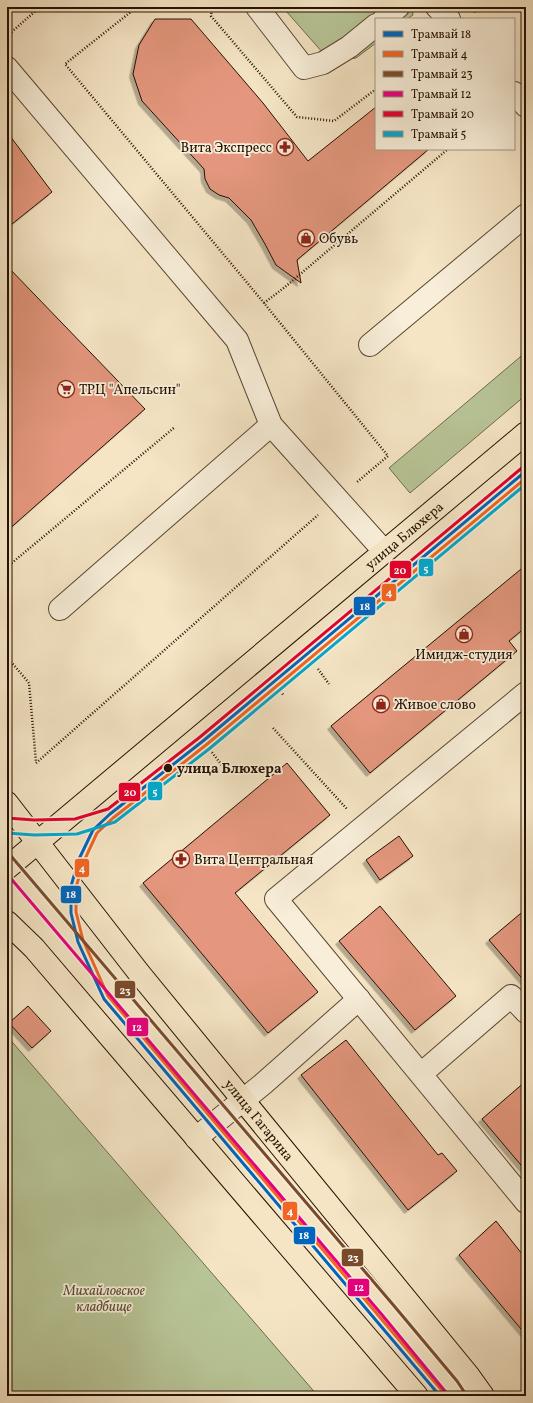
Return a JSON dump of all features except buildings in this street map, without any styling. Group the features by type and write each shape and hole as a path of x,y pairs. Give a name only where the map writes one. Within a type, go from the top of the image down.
{"main road":[{"name":"улица Блюхера","path":"7,868 526,433"},
{"name":"улица Гагарина","path":"7,803 139,973 468,1375 483,1396"},
{"path":"7,922 34,948 417,1396"}],"lane":[{"path":"257,7 304,68 323,63 349,47 375,26"},
{"path":"385,18 398,7"},
{"path":"436,7 448,18"},
{"path":"7,68 237,340 271,425 384,552"},
{"path":"515,94 526,106"},
{"path":"370,345 526,215"},
{"path":"60,609 271,425"},
{"path":"526,693 276,899 526,1202"},
{"path":"421,1074 511,996 526,1012"},
{"path":"196,1138 263,1084 358,999"}],"path":[{"path":"7,36 40,7"},
{"path":"7,657 29,683 36,763 388,456 264,303 65,64 137,7"},
{"path":"264,303 285,288 447,150"},
{"path":"7,567 175,427"},
{"path":"318,669 329,684"},
{"path":"271,677 284,696"},
{"path":"274,728 363,827"},
{"path":"197,733 224,768"}],"green space":[{"path":"287,7 412,7 413,15 408,18 375,18 375,44 356,58 330,61 286,11"},
{"path":"526,352 526,395 410,493 389,468"},
{"name":"Михайловское кладбище","path":"7,1036 318,1396 7,1396"}],"tram line":[{"name":"20","path":"7,818 34,820 75,819 108,809 200,737 523,467"},
{"name":"18","path":"440,1396 104,999 78,942 71,913 71,886 79,859 93,830 110,814 203,741 526,471"},
{"name":"4","path":"444,1393 108,996 83,940 76,912 76,887 84,861 97,833 113,818 206,745 526,478"},
{"name":"5","path":"7,833 34,835 77,834 115,822 209,749 526,484"},
{"name":"23","path":"11,856 395,1307 457,1381 465,1393"},
{"name":"12","path":"7,874 383,1316 449,1396"}],"place":[{"name":"Вита Экспресс","path":"285,147"},
{"name":"Обувь","path":"306,238"},
{"name":"ТРЦ \"Апельсин\"","path":"66,389"},
{"name":"Имидж-студия","path":"464,634"},
{"name":"Живое слово","path":"381,704"},
{"name":"улица Блюхера","path":"168,768"},
{"name":"Вита Центральная","path":"181,859"}]}
